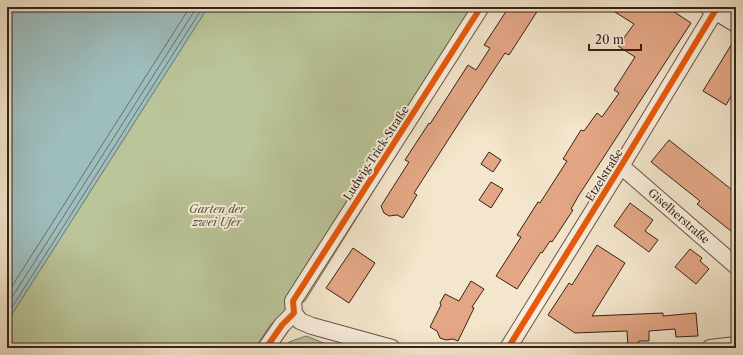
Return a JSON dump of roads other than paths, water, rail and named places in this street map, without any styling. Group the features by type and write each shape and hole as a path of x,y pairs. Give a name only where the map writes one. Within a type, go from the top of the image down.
{"street":[{"name":"Ludwig-Trick-Straße","path":"294,313 293,300 481,7"},
{"path":"712,9 736,24"},
{"name":"Etzelstraße","path":"508,348 621,166 712,9"},
{"name":"Giselherstraße","path":"621,166 736,266"},
{"path":"266,348 282,325 294,313 300,321 312,326 392,348"},
{"path":"710,348 736,345"}],"water":[{"path":"7,7 208,7 7,322"}],"park label":[{"name":"Garten der zwei Ufer","path":"217,215"}]}
